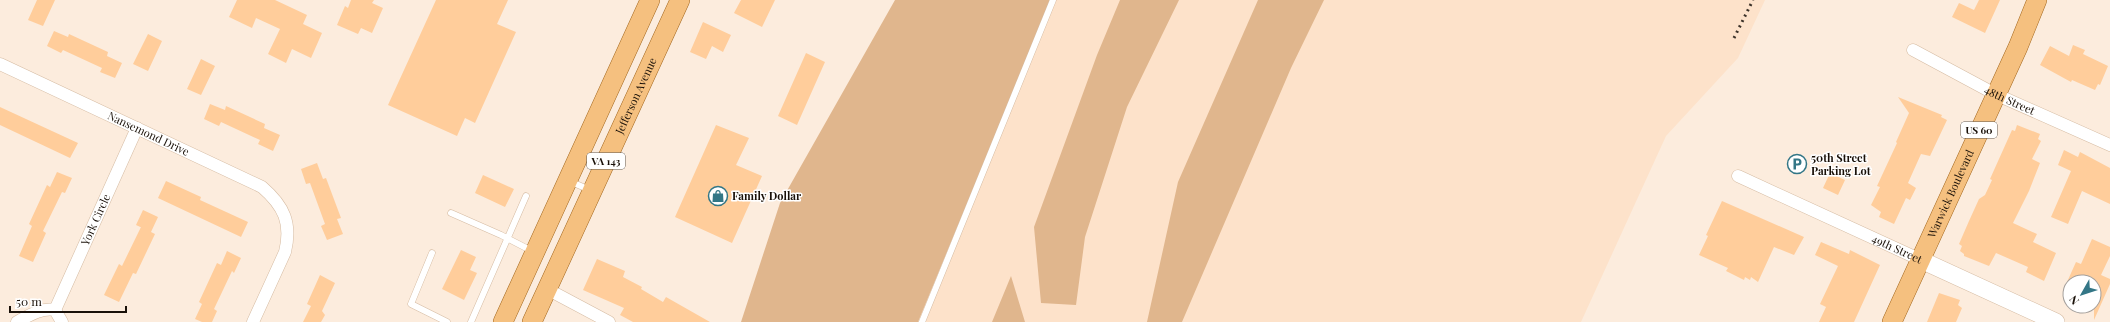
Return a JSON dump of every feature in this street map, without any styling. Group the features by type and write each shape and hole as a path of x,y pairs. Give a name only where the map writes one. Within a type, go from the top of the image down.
{"main road":[{"name":"VA 143","path":"504,322 650,0"},
{"name":"Jefferson Avenue","path":"532,322 680,0"},
{"name":"Warwick Boulevard","path":"1892,322 1995,94 2018,47 2037,0"}],"street":[{"name":"48th Street","path":"1913,50 1995,94 2110,145"},
{"name":"Nansemond Drive","path":"0,64 262,187 274,197 285,218 288,229 285,252 253,322"},
{"name":"York Circle","path":"55,310 137,128"},
{"name":"49th Street","path":"1738,176 2056,322"},
{"path":"547,289 608,322"},
{"path":"17,322 33,313 48,309 55,310 62,322"}],"lane":[{"path":"922,322 1053,0"},
{"path":"568,180 592,190"},
{"path":"471,322 526,196"},
{"path":"451,213 508,238 536,253"},
{"path":"432,253 411,304 447,322"}],"shaded area":[{"path":"895,0 1051,0 918,322 741,322 780,203"},
{"path":"1010,0 1765,0 1738,58 1666,136 1581,322 862,322"},
{"path":"1120,0 1179,0 1127,107 1085,237 1076,305 1041,303 1034,227 1097,55"},
{"path":"1258,0 1324,0 1291,68 1182,322 1147,322 1178,182"},
{"path":"1011,276 1025,322 992,322"}],"building":[{"path":"37,0 55,0 43,26 28,20"},
{"path":"237,0 275,0 307,15 303,24 322,33 311,58 292,49 286,63 268,54 280,29 256,18 252,28 229,17"},
{"path":"351,0 374,0 372,3 383,8 372,33 361,28 358,34 337,25 345,6 348,8"},
{"path":"436,0 508,0 497,24 516,32 475,123 465,118 457,136 388,105"},
{"path":"741,0 775,0 762,27 734,13"},
{"path":"1979,0 2000,0 1985,33 1952,17 1959,3 1974,10"},
{"path":"703,22 731,35 723,52 712,46 706,59 690,52"},
{"path":"54,31 68,37 69,34 108,52 107,56 122,63 115,78 100,72 102,68 63,50 61,53 47,46"},
{"path":"148,34 162,41 148,71 133,64"},
{"path":"2073,45 2085,50 2083,54 2108,66 2100,85 2098,84 2095,90 2072,80 2071,82 2040,65 2050,46 2069,56"},
{"path":"806,53 825,62 797,125 778,116"},
{"path":"201,59 215,66 201,95 187,89"},
{"path":"1898,97 1942,115 1941,117 1947,120 1930,156 1921,154 1908,183 1916,188 1910,200 1906,198 1894,224 1879,217 1881,212 1871,205 1880,187 1877,186 1909,113"},
{"path":"210,104 225,110 226,106 265,124 264,128 280,135 273,151 258,144 260,140 221,122 219,126 204,119"},
{"path":"0,107 78,143 70,158 0,125"},
{"name":"Family Dollar","path":"716,125 749,138 736,165 762,176 732,243 675,217"},
{"path":"2017,125 2040,134 2038,139 2041,141 2032,159 2040,163 2029,191 2013,223 2037,234 2033,242 2056,253 2044,281 2026,272 2028,267 1996,253 1989,266 1964,256 1964,254 1960,251 1962,246 1959,244 1969,221 1979,199 1985,195 1992,180 1990,179 2012,130 2015,131"},
{"path":"2064,150 2078,157 2080,152 2110,168 2110,204 2082,191 2068,224 2051,217 2071,171 2058,165"},
{"path":"317,163 323,179 326,178 341,218 337,219 343,234 327,240 321,226 325,224 310,183 306,184 301,169"},
{"path":"57,172 72,178 65,193 62,192 43,231 46,233 33,262 19,256 32,226 29,224 47,185 50,187"},
{"path":"1830,173 1845,180 1838,195 1823,188"},
{"path":"483,175 514,189 505,207 475,193"},
{"path":"166,181 201,197 200,200 248,222 241,237 158,198"},
{"path":"1722,201 1804,237 1794,255 1774,247 1758,282 1751,277 1750,280 1745,277 1744,280 1726,271 1728,268 1699,255 1708,236 1706,235"},
{"path":"143,210 158,217 151,232 136,225"},
{"path":"141,227 155,234 136,274 133,273 119,302 104,295 119,264 122,266"},
{"path":"2092,239 2110,247 2110,256 2101,274 2071,274 2076,262 2081,264"},
{"path":"1821,242 1849,254 1850,250 1880,265 1854,322 1819,322 1826,307 1820,304 1838,266 1815,255"},
{"path":"461,250 476,257 470,270 477,273 464,300 442,289"},
{"path":"227,251 241,258 234,273 232,271 214,309 217,311 212,322 202,322 195,319 202,304 199,302 217,263 221,265"},
{"path":"597,259 625,271 623,277 642,287 641,289 663,302 666,297 710,322 633,322 620,315 624,308 583,290"},
{"path":"320,275 335,283 322,311 325,315 321,322 303,322 311,306 307,304"},
{"path":"2102,275 2110,279 2110,284 2102,302"},
{"path":"1939,293 1960,300 1958,305 1962,308 1956,322 1927,322"}],"railway":[{"path":"1734,38 1753,0"}],"place":[{"name":"50th Street Parking Lot","path":"1797,164"},
{"name":"Family Dollar","path":"718,196"}]}
